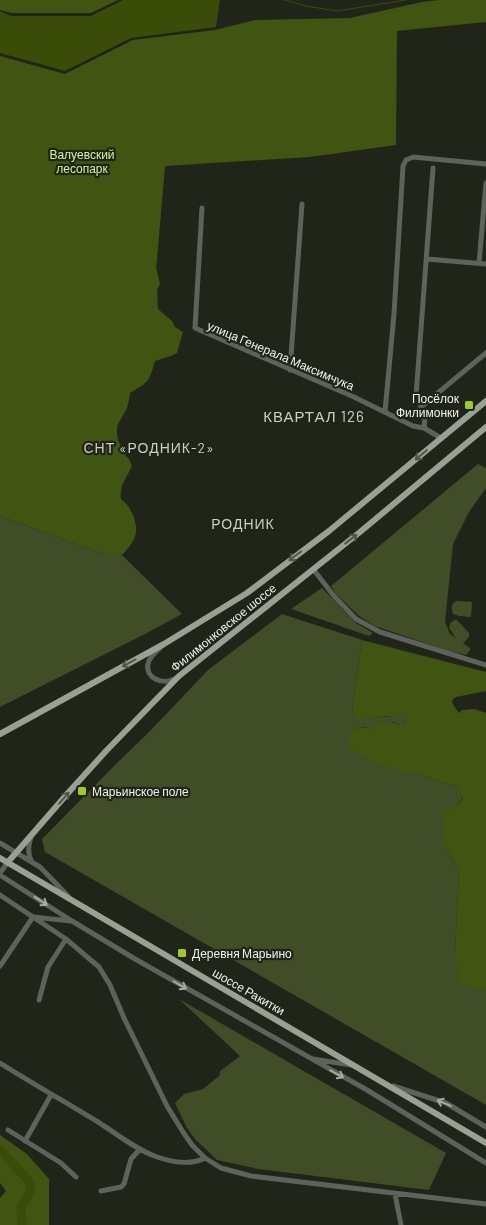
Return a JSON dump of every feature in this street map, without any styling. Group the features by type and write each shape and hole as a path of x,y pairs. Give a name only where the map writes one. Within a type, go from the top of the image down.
{"main road":[{"name":"Филимонковское шоссе","path":"0,734 164,644 247,593 329,531 486,401"},
{"name":"Филимонковское шоссе","path":"8,862 106,751 180,676 360,532 486,426"},
{"name":"шоссе Ракитки","path":"0,858 486,1143"}],"street":[{"path":"385,412 394,314 403,166 406,160 412,157 486,164"},
{"path":"424,428 425,418 416,396 433,168"},
{"path":"479,263 486,183"},
{"path":"290,370 302,204"},
{"name":"улица Генерала Максимчука","path":"202,208 195,328 354,397 413,426 424,428 441,438"},
{"path":"427,259 486,264"},
{"path":"421,408 486,353"},
{"path":"312,569 356,619 380,632 486,665"},
{"path":"164,644 150,658 148,670 157,680 165,682 180,676"},
{"path":"32,835 28,852 33,863"},
{"path":"0,843 40,867 71,900"},
{"name":"Филимонковское шоссе","path":"0,874 8,862"},
{"path":"0,874 135,959 366,1090 486,1163"},
{"path":"0,895 66,939 99,967 168,1106 192,1145 205,1158 221,1168 251,1176 486,1204"},
{"path":"32,917 72,921"},
{"path":"0,966 32,917"},
{"path":"39,1000 48,967 66,939"},
{"path":"310,1059 352,1065"},
{"path":"0,1063 130,1144 155,1156 190,1163 199,1162 205,1158"},
{"path":"384,1084 446,1103 486,1127"},
{"path":"25,1141 51,1095"},
{"path":"8,1130 61,1163 76,1176"},
{"path":"101,1191 121,1187 124,1184 131,1159 140,1149"},
{"path":"395,1194 401,1225"}],"shaded area":[{"path":"123,0 220,0 216,27 131,38 65,71 0,53 0,11 11,16 91,16"},
{"path":"478,464 486,468 486,488 469,512 453,544 445,622 450,634 456,638 449,628 454,620 457,620 469,633 469,637 463,643 471,649 466,655 448,651 375,626 359,616 336,594 331,586"},
{"path":"0,516 106,555 122,555 182,614 0,707"},
{"path":"322,588 356,623 373,633 369,636 291,609"},
{"path":"456,601 472,602 471,617 453,614 452,606"},
{"path":"282,614 362,640 352,711 357,719 370,719 380,716 389,717 402,713 406,716 406,720 404,725 392,722 373,730 369,730 366,727 353,729 420,775 457,787 463,797 456,807 444,842 459,872 455,952 486,991 486,1105 45,852 42,839 208,670"},
{"path":"179,999 446,1153 429,1190 258,1169 217,1160 195,1139 187,1128 175,1103 184,1094 203,1089 220,1075 220,1071 240,1056"}],"green space":[{"path":"0,0 118,0 91,13 11,13 0,10"},
{"name":"Валуевский лесопарк","path":"439,0 486,0 486,22 397,31 396,145 310,157 165,166 156,267 160,284 157,290 158,309 172,321 175,327 183,332 177,353 155,361 147,381 130,393 127,408 117,426 118,440 132,466 121,490 121,499 132,513 136,527 133,541 122,555 106,555 0,516 0,56 65,74 133,40 215,30 255,20 350,18"},
{"path":"362,640 486,672 486,691 456,697 452,703 459,713 462,710 474,709 486,713 486,991 459,984 455,952 459,872 444,842 444,812 456,807 463,798 457,787 420,775 375,764 348,745 350,731 353,729 362,727 373,730 378,722 383,722 385,725 392,723 404,725 406,720 406,716 402,714 394,717 380,716 370,719 357,719 352,711"},
{"path":"0,1135 27,1154 49,1179 49,1225 0,1225 0,1198 6,1191 0,1183"}],"waterway":[{"path":"285,0 306,6 337,11 406,0"},
{"path":"0,1150 29,1181 31,1191 21,1207 22,1225"}],"place":[{"name":"Посёлок Филимонки","path":"469,405"},
{"name":"Марьинское поле","path":"82,791"},
{"name":"Деревня Марьино","path":"182,953"}],"district":[{"name":"КВАРТАЛ 126","path":"314,416"},
{"name":"СНТ «РОДНИК-2»","path":"149,447"},
{"name":"РОДНИК","path":"243,523"}]}
